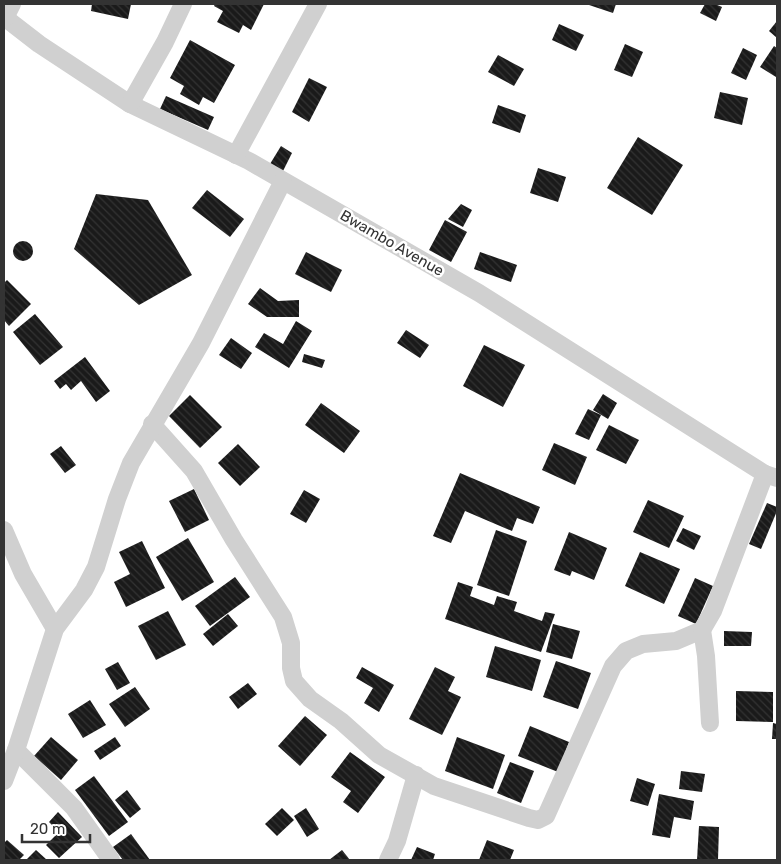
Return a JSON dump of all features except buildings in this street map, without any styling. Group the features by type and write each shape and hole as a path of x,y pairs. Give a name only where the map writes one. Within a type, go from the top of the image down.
{"street":[{"path":"130,104 165,42 183,4"},
{"path":"236,155 318,4"},
{"name":"Bwambo Avenue","path":"7,13 39,44 130,104 236,155 480,293 771,476"},
{"path":"4,781 16,750 55,629 84,590 96,567 117,499 131,463 152,424 201,343 283,181"},
{"path":"152,424 194,471 234,540 283,617 291,643 291,668 294,681 310,699 341,721 379,755 434,786 529,818 538,820 546,816 613,666 626,651 643,644 676,641 702,630"},
{"path":"710,723 706,656 702,630 713,610 771,476"},
{"path":"4,530 23,574 55,629"},
{"path":"16,750 74,808 112,860"},
{"path":"388,860 397,841 416,776"}]}
